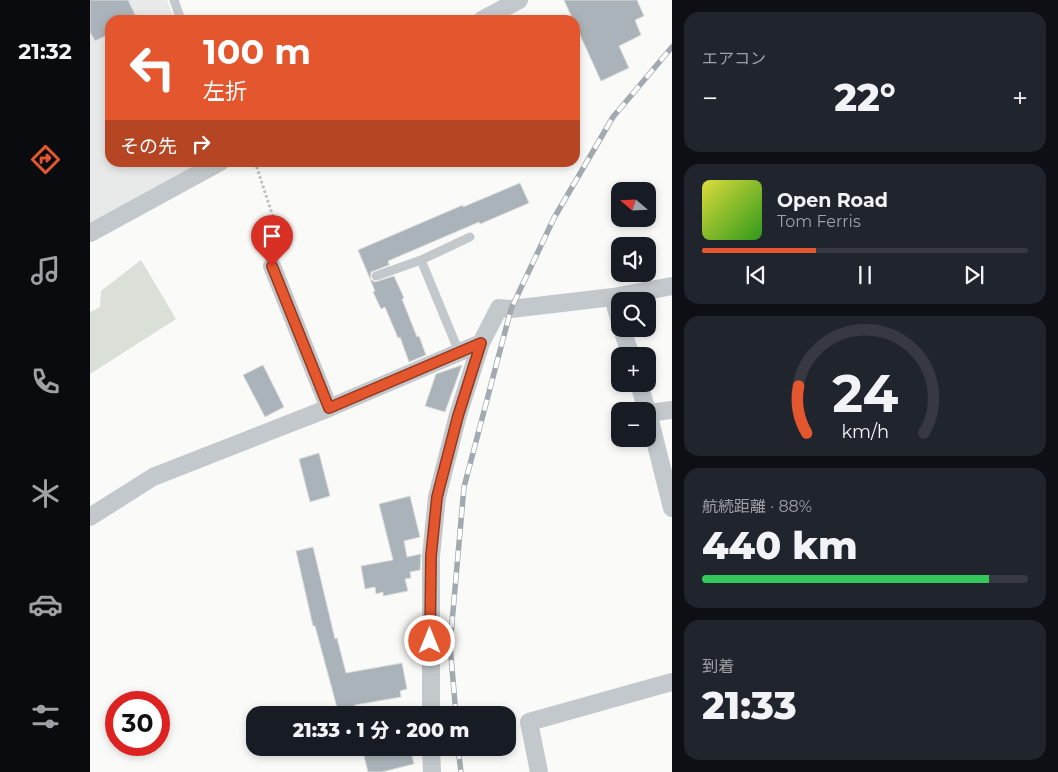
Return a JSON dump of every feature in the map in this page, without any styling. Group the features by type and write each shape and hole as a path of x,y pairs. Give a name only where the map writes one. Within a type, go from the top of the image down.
{"street":[{"path":"491,15 519,0"},
{"path":"90,233 211,167"},
{"path":"272,266 329,408"},
{"path":"640,292 672,286"},
{"path":"431,706 431,556 437,497 458,416 481,343 499,308 511,309 611,297"},
{"path":"90,516 153,476 329,408 481,343"},
{"path":"656,411 672,410"},
{"path":"656,444 672,508"},
{"path":"539,772 529,722 672,682"},
{"path":"431,756 432,772"}],"lane":[{"path":"174,0 179,15"},
{"path":"376,276 421,260 470,237"},
{"path":"421,260 460,352"}],"path":[{"path":"257,167 286,256 272,266"}],"shaded area":[{"path":"90,0 167,0 172,15 105,15 105,167 213,167 90,233"},
{"path":"141,260 176,319 90,374 90,312 100,307 101,291"}],"building":[{"path":"90,0 128,0 136,15 105,15 105,36 95,41 90,32"},
{"path":"564,0 637,0 644,16 635,20 641,35 619,46 629,68 601,81 580,35 580,15 571,15"},
{"path":"520,183 529,203 388,261 389,265 371,272 370,279 358,250"},
{"path":"394,276 404,298 402,299 417,337 419,336 426,355 409,362 400,337 398,338 385,307 381,309 373,292 375,291 370,279 375,282"},
{"path":"263,365 284,407 265,417 243,375"},
{"path":"462,365 445,412 425,406 436,374"},
{"path":"319,453 330,496 310,502 299,459"},
{"path":"410,496 420,537 404,541 407,557 421,554 420,570 410,572 411,578 405,579 408,591 383,596 383,592 376,594 375,587 365,589 361,566 393,560 379,504"},
{"path":"313,547 335,639 337,638 346,673 402,663 407,689 400,691 401,697 355,706 337,706 315,626 313,626 296,551"},
{"path":"364,756 412,756 414,764 382,772 368,772"}],"railway":[{"path":"455,706 450,645 464,487 511,309 554,218 613,117 672,47"},
{"path":"459,756 461,772"}],"route":[{"path":"272,266 329,408 481,343 458,416 437,497 431,556 430,641"}]}
